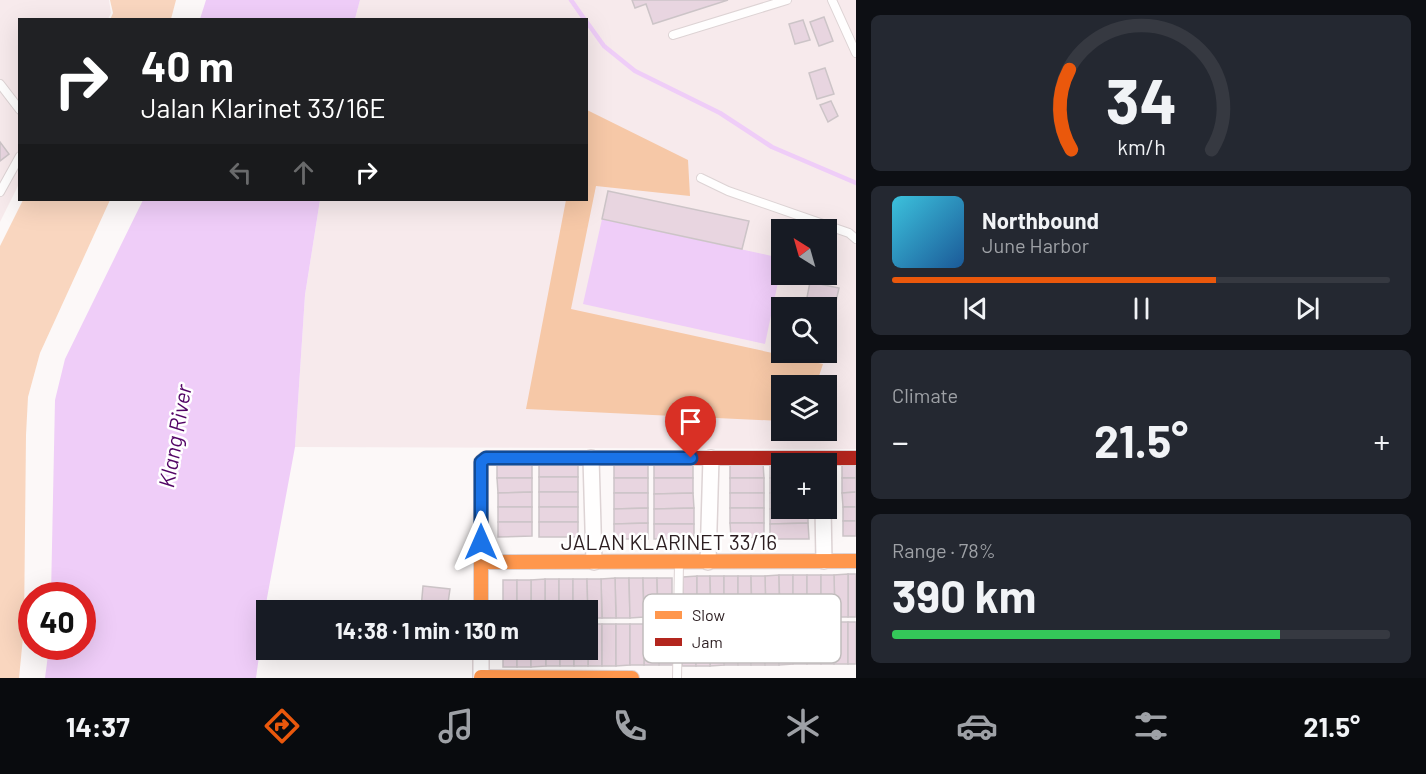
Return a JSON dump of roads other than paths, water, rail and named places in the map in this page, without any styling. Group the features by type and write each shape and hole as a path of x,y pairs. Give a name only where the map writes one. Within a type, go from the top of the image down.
{"street":[{"path":"481,600 481,462 486,458 771,460"},
{"path":"591,458 594,562"},
{"path":"708,562 711,458"},
{"path":"837,460 856,458"},
{"path":"823,519 824,561"},
{"name":"JALAN KLARINET 33/16","path":"481,562 856,561"},
{"path":"481,660 481,677 632,678"}],"lane":[{"path":"672,35 788,0"},
{"path":"832,0 856,53"},
{"path":"0,84 18,107"},
{"path":"0,192 18,160"},
{"path":"701,177 728,191 849,233 856,239"},
{"path":"678,562 678,594"}],"water":[{"path":"206,0 360,0 355,18 200,18"},
{"name":"Klang River","path":"143,201 320,201 305,295 295,447 267,600 256,600 256,660 258,660 256,678 45,678 47,660 96,660 96,582 51,582 55,400 65,359"},
{"path":"602,219 771,256 771,285 777,285 775,297 771,297 771,316 765,344 583,304"}],"waterway":[{"path":"571,0 584,18"},
{"path":"588,24 604,46 635,71 720,113 772,147 856,183"}]}
